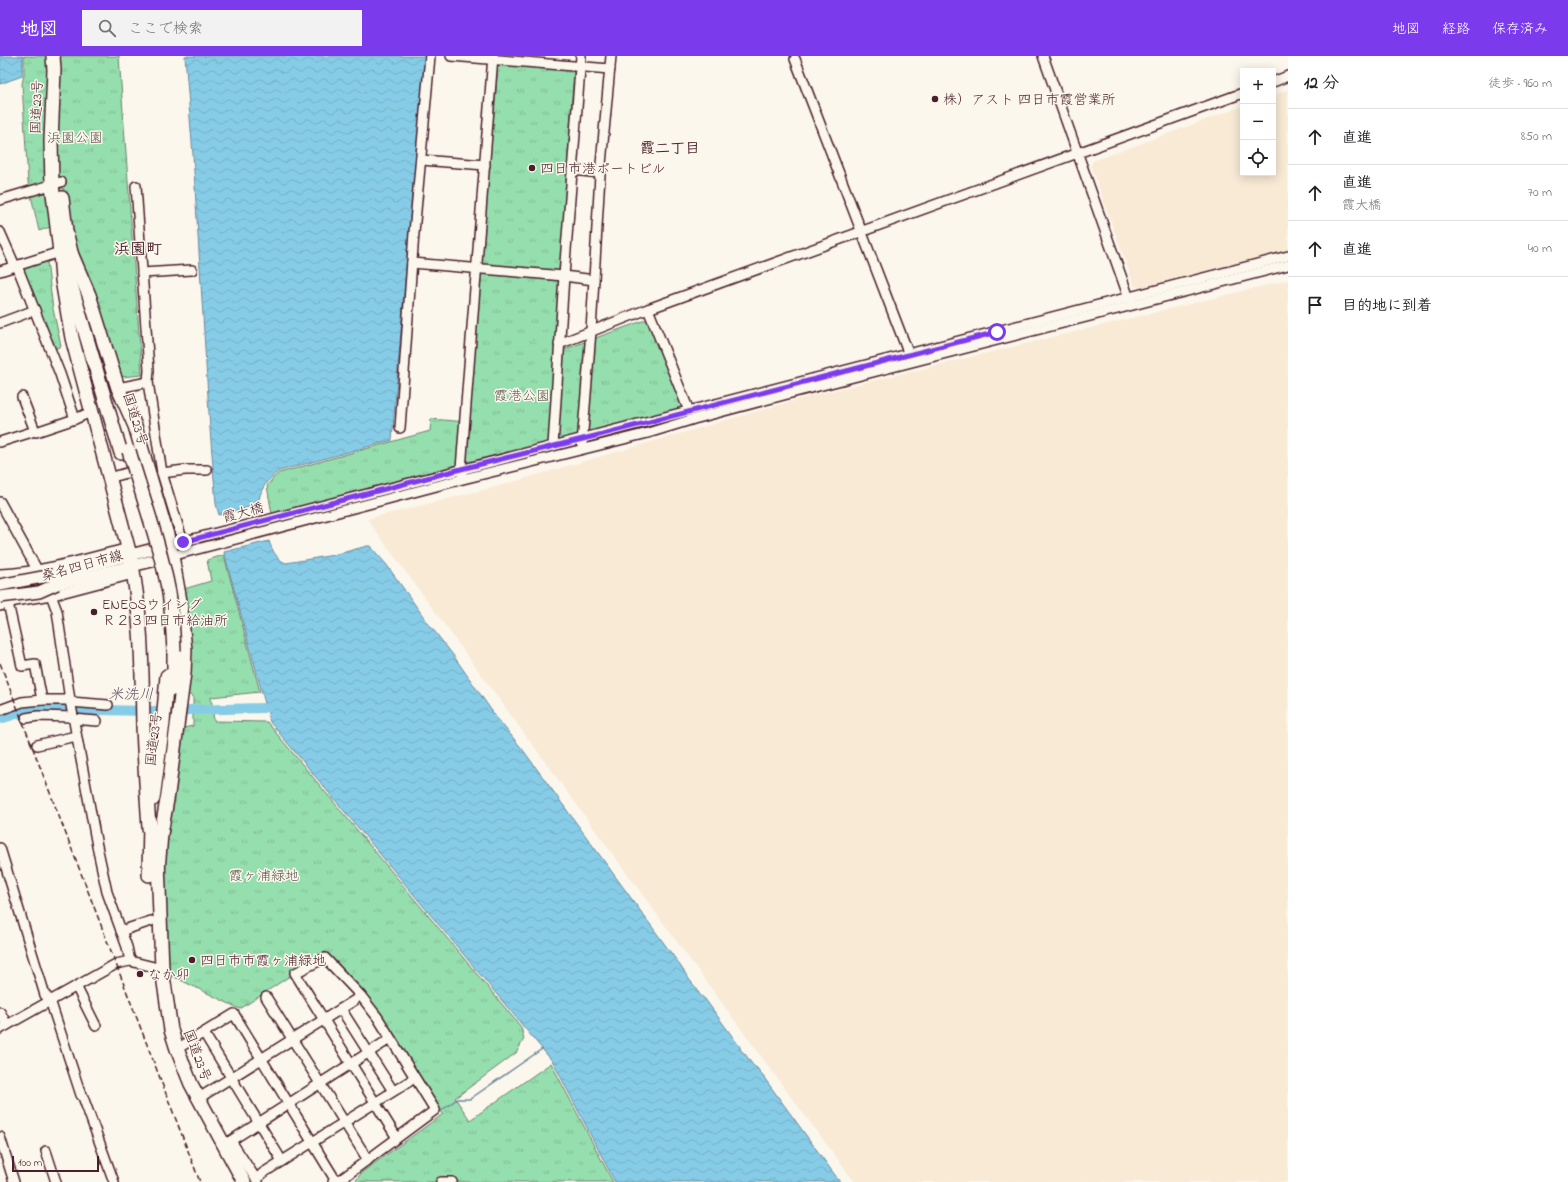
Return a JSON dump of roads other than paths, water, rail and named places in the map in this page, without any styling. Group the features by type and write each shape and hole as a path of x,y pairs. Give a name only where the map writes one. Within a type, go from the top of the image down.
{"highway":[{"name":"国道23号","path":"53,56 54,70 51,141 69,278 125,452 155,566 171,651 173,700 158,870 158,968 161,1014 171,1052 185,1087 234,1182"},
{"name":"国道23号","path":"56,183 60,56"},
{"name":"国道23号","path":"65,253 62,280 71,332 131,561 141,639 149,828 151,921 158,968 177,1049 199,1098 227,1143 244,1182"},
{"path":"65,253 89,295 118,388 135,426 171,551 180,601 185,650 173,700"},
{"name":"国道23号","path":"149,828 171,722"}],"main road":[{"name":"桑名四日市線","path":"0,585 55,580 171,551"},
{"name":"桑名四日市線","path":"6,602 39,592 55,580"},
{"path":"0,590 36,588 55,580"}],"street":[{"path":"400,428 412,263 430,56"},
{"path":"452,56 493,58 610,69"},
{"path":"581,56 559,344 553,446 582,450"},
{"path":"582,450 591,331 600,173 611,56"},
{"path":"1042,56 1078,152 1132,306"},
{"path":"464,479 461,469 493,58"},
{"path":"795,59 911,358"},
{"path":"1276,81 1288,76"},
{"path":"559,344 648,309 1240,94"},
{"path":"421,160 485,165"},
{"path":"572,170 600,173"},
{"path":"0,200 56,183"},
{"path":"136,186 149,370 148,382 162,473 183,542"},
{"path":"0,232 35,310 60,374 75,419"},
{"path":"0,271 65,253"},
{"path":"171,551 218,544 464,479 582,450 1129,296 1288,256"},
{"path":"412,263 594,280"},
{"path":"911,358 1132,306 1288,265"},
{"path":"142,274 192,270"},
{"path":"648,309 689,411"},
{"path":"0,323 35,310"},
{"name":"霞大橋","path":"171,551 183,542 276,517 689,411 911,358"},
{"path":"118,388 148,382"},
{"path":"0,442 35,431 22,397"},
{"path":"36,432 91,412"},
{"path":"109,478 146,468"},
{"path":"162,473 185,470 207,470"},
{"path":"0,502 52,595 57,611 70,702 97,846 107,892 130,961"},
{"path":"0,574 10,574 87,559 131,561"},
{"path":"6,602 52,595 131,561"},
{"path":"10,574 6,602 22,666 35,664 42,700"},
{"path":"0,710 22,702 42,700 108,705"},
{"path":"26,718 38,716 97,721"},
{"path":"37,745 76,736"},
{"path":"0,848 45,995 50,1000 81,1095 114,1182"},
{"path":"121,931 151,921"},
{"path":"177,1049 234,1014 290,1103 335,1181 343,1178 435,1110 378,1018 326,958 295,974 397,1138"},
{"path":"0,1012 4,1027 113,966 130,961 158,968"},
{"path":"76,986 96,1026"},
{"path":"266,997 368,1160"},
{"path":"199,1098 355,1000"},
{"path":"341,1009 392,1091"},
{"path":"204,1033 282,1162"},
{"path":"385,1042 227,1143 258,1180 263,1173 410,1081"},
{"path":"0,1137 14,1182"},
{"path":"46,1151 56,1182"},
{"path":"441,1182 452,1182"}],"water":[{"path":"0,56 23,56 22,76 0,84"},
{"path":"185,56 425,56 392,440 279,471 264,486 258,505 219,515 216,504 210,429 193,155"},
{"path":"269,541 275,554 280,560 286,563 334,555 370,546 386,564 453,655 496,717 523,750 677,960 689,979 698,989 697,990 700,995 705,999 740,1047 741,1051 757,1068 840,1182 615,1182 553,1062 270,722 224,552"}],"waterway":[{"name":"米洗川","path":"0,719 37,709 153,711 263,708"},
{"path":"437,1114 457,1099 470,1099 542,1049"}],"railway":[{"path":"0,663 200,1182"}],"place":[{"name":"株）アスト 四日市霞営業所","path":"935,99"},
{"name":"四日市港ポートビル","path":"532,168"},
{"name":"ENEOSウイング Ｒ２３四日市給油所","path":"94,612"},
{"name":"四日市市霞ヶ浦緑地","path":"192,960"},
{"name":"なか卯","path":"140,974"}],"district":[{"name":"霞二丁目","path":"670,148"},
{"name":"浜園町","path":"138,248"}],"park label":[{"name":"浜園公園","path":"75,137"},
{"name":"霞港公園","path":"522,395"},
{"name":"霞ヶ浦緑地","path":"264,875"}]}
